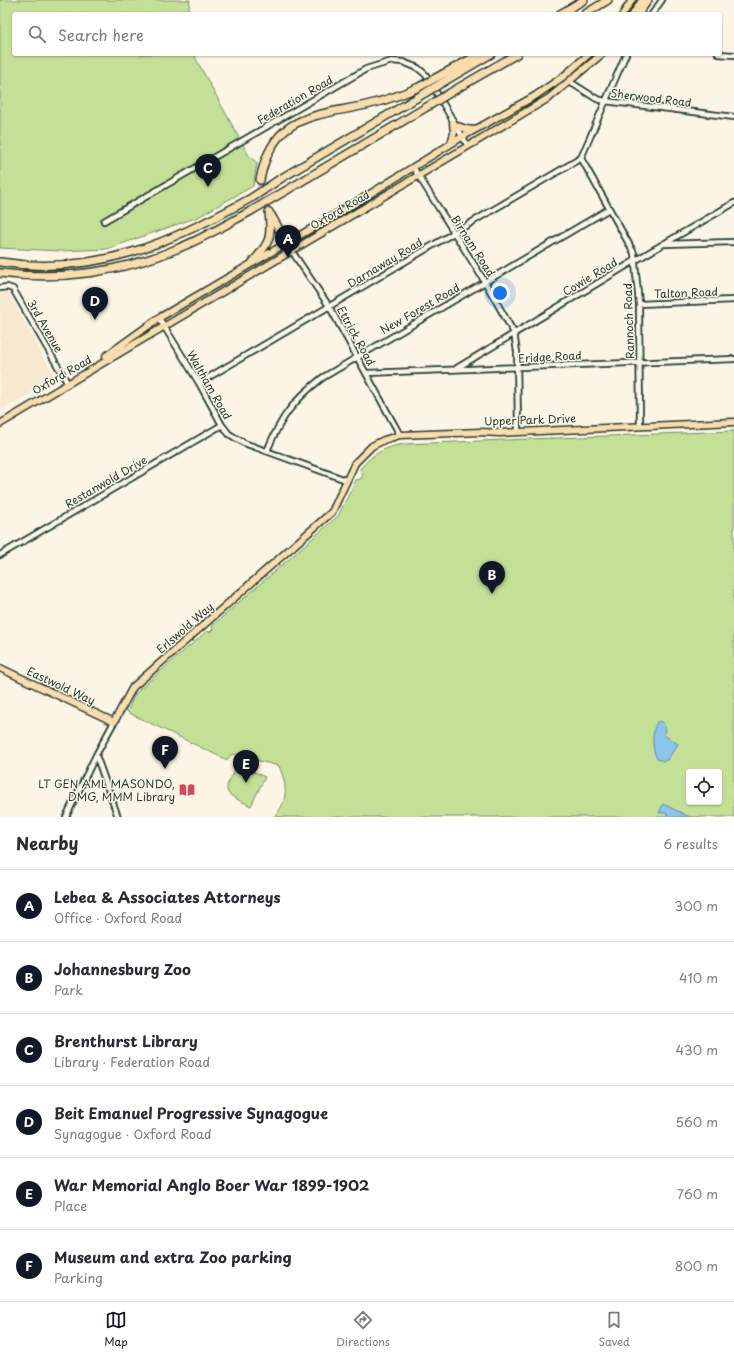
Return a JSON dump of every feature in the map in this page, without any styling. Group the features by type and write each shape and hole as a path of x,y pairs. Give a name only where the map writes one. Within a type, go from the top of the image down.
{"highway":[{"path":"563,12 584,0"},
{"path":"588,12 608,0"},
{"path":"639,12 648,0"},
{"path":"0,262 29,265 72,264 132,253 190,231 253,197 280,179 425,93 444,78 477,56"},
{"path":"260,180 266,157 274,143 289,127 299,121 315,115 388,100 444,78 487,56"},
{"path":"0,273 51,276 85,274 126,266 179,248 251,211 514,56"},
{"path":"253,262 270,240 271,231 268,210 291,250"}],"main road":[{"path":"623,12 632,0"},
{"path":"633,12 642,0"},
{"name":"Oxford Road","path":"0,424 113,352 160,318 450,144 535,96 564,76 587,56"},
{"name":"Oxford Road","path":"0,420 164,326 549,98 600,56"},
{"path":"450,144 453,138 454,124 466,129 477,130"},
{"name":"Upper Park Drive","path":"346,480 355,463 368,449 379,442 400,436 734,422"},
{"name":"Erlswold Way","path":"114,722 133,687 332,512 346,480"},
{"name":"Eastwold Way","path":"0,668 114,722"}],"street":[{"path":"653,12 662,0"},
{"path":"722,54 734,55"},
{"path":"581,158 625,56"},
{"name":"Federation Road","path":"104,221 366,69 389,61 411,64 422,72 468,146"},
{"name":"Sherwood Road","path":"570,82 597,99 606,101 734,117"},
{"name":"Rannoch Road","path":"581,158 630,244 636,260 639,304 640,426"},
{"name":"Darnaway Road","path":"199,382 581,158"},
{"name":"Birnam Road","path":"413,167 485,282 514,333 518,367 518,431"},
{"name":"Cowie Road","path":"457,369 514,333 734,203"},
{"name":"New Forest Road","path":"267,451 278,427 299,397 322,378 609,209"},
{"path":"664,244 734,242"},
{"name":"Ettrick Road","path":"291,250 329,306 367,373 400,436"},
{"name":"3rd Avenue","path":"0,288 7,287 13,290 67,382"},
{"name":"Talton Road","path":"639,304 734,300"},
{"name":"Waltham Road","path":"160,318 199,382 222,425 229,434 238,440 346,480"},
{"name":"Eridge Road","path":"367,373 734,359"},
{"name":"Restanwold Drive","path":"0,555 222,425"},
{"name":"Erlswold Way","path":"66,817 114,722"},
{"path":"96,755 118,817"}],"shaded area":[{"path":"6,289 56,378 0,411 0,293"}],"green space":[{"path":"0,0 190,0 188,12 12,12 12,56 195,56 249,156 257,163 253,186 198,217 107,249 61,251 0,248"},
{"path":"734,431 734,817 274,817 282,805 285,792 284,780 279,766 232,754 227,760 127,712 134,696 140,689 207,631 210,632 213,629 212,626 338,516 356,480 361,479 363,474 360,469 374,455 391,447 404,444"},
{"path":"237,764 265,777 251,806 229,794 227,791 229,781"}],"water":[{"path":"660,721 665,726 664,735 678,744 668,759 664,761 657,759 653,746 655,726 657,722"},
{"path":"663,804 690,817 668,817 666,813 659,813"}],"tunnel":[{"path":"260,180 261,190 268,208"}],"place":[{"name":"Brenthurst Library","path":"208,187"},
{"name":"Lebea & Associates Attorneys","path":"288,258"},
{"name":"Beit Emanuel Progressive Synagogue","path":"95,320"},
{"name":"Johannesburg Zoo","path":"492,594"},
{"name":"Museum and extra Zoo parking","path":"165,769"},
{"name":"War Memorial Anglo Boer War 1899-1902","path":"246,783"},
{"name":"LT GEN AML MASONDO, DMG, MMM Library","path":"187,790"}]}
